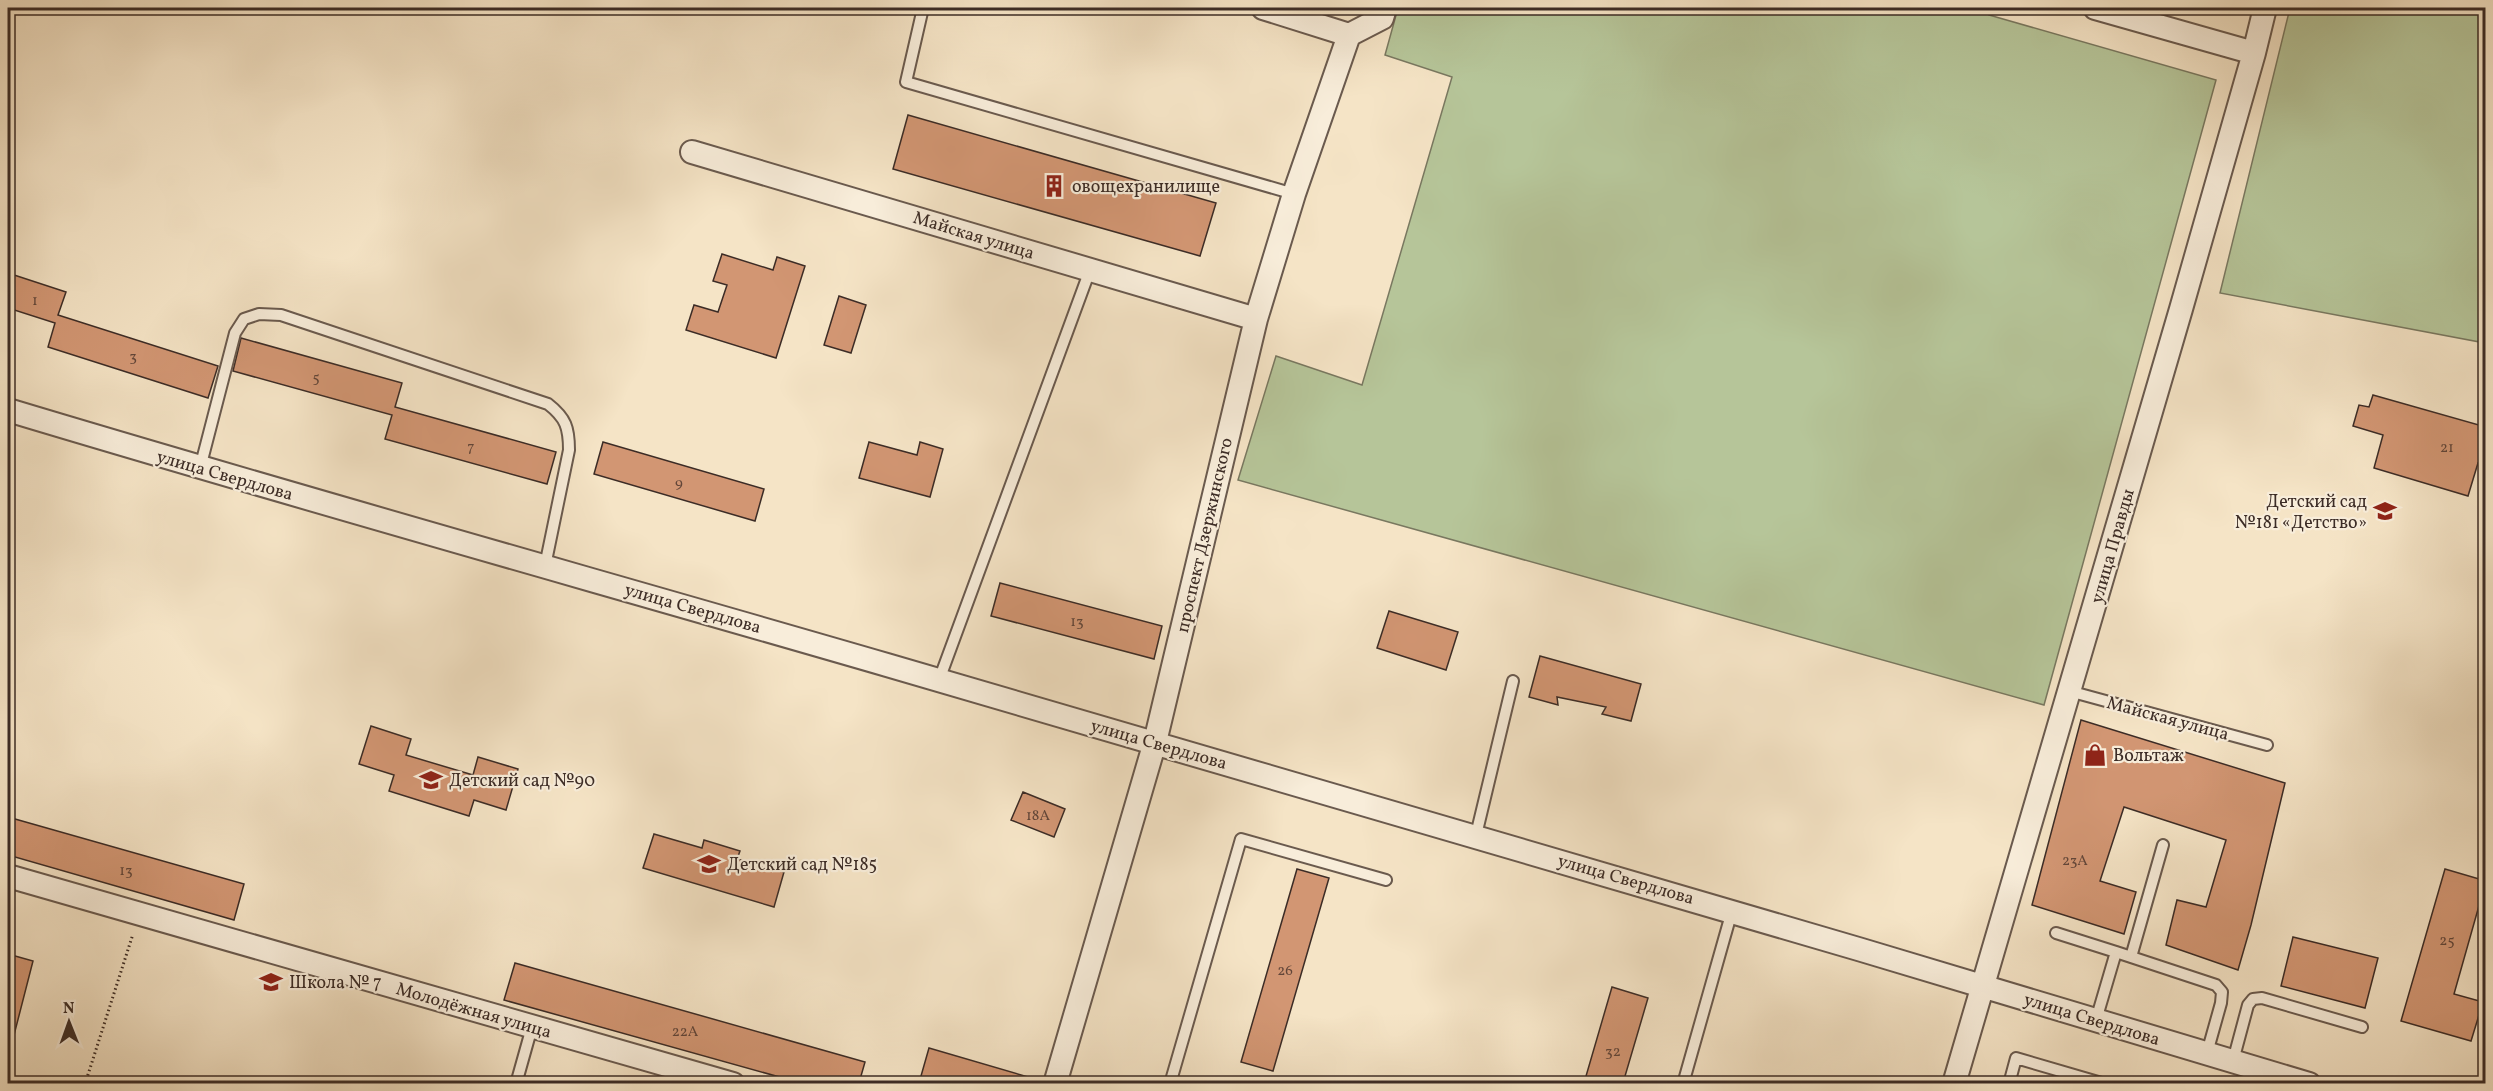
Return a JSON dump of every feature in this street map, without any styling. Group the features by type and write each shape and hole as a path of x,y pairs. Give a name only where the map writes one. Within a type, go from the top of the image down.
{"street":[{"path":"1263,8 1349,35 1382,18 1384,8"},
{"path":"2095,8 2254,53"},
{"name":"улица Правды","path":"1954,1083 2254,53 2265,8"},
{"name":"проспект Дзержинского","path":"1055,1083 1155,742 1256,319 1294,194 1349,35"},
{"name":"Майская улица","path":"692,152 1256,319"},
{"name":"улица Свердлова","path":"8,410 200,468 1732,910 2232,1060 2258,1076 2309,1083"},
{"name":"Молодёжная улица","path":"8,876 733,1083"}],"lane":[{"path":"923,8 906,82 1294,194"},
{"path":"939,680 1090,270"},
{"path":"200,468 236,333 244,319 260,314 281,315 548,404 561,414 569,432 569,450 545,566"},
{"path":"1476,836 1513,681"},
{"name":"Майская улица","path":"2069,691 2267,746"},
{"path":"1170,1083 1241,839 1386,880"},
{"path":"2131,957 2163,845"},
{"path":"1683,1083 1732,910"},
{"path":"2056,933 2217,985 2222,992 2221,1003 2207,1053"},
{"path":"2096,1020 2116,952"},
{"path":"2232,1060 2248,1005 2253,999 2262,998 2362,1027"},
{"path":"516,1083 532,1027"},
{"path":"2009,1083 2016,1058 2105,1083"}],"path":[{"path":"85,1083 139,914"}],"green space":[{"path":"1398,8 1991,8 1989,15 2216,80 2044,705 1238,480 1276,356 1362,385 1452,77 1385,55"},
{"path":"2290,8 2485,8 2485,343 2220,293"}],"building":[{"name":"овощехранилище","path":"908,115 1216,203 1200,256 893,169"},
{"path":"722,254 773,270 777,257 805,266 776,358 686,330 694,305 718,312 727,285 713,281"},
{"path":"8,273 66,292 58,315 218,366 208,398 48,347 55,323 8,308"},
{"path":"839,296 866,305 851,353 824,345"},
{"path":"241,338 402,383 395,407 556,452 547,484 385,439 392,415 233,371"},
{"path":"2373,395 2486,427 2486,465 2478,463 2468,496 2374,468 2383,435 2353,426 2359,405 2369,407"},
{"path":"603,442 764,489 755,521 594,474"},
{"path":"869,442 917,455 920,442 943,449 930,497 859,478"},
{"path":"1000,583 1162,626 1154,659 991,616"},
{"path":"1389,611 1458,632 1446,670 1377,648"},
{"path":"1540,656 1641,684 1631,721 1602,714 1606,707 1557,697 1558,705 1529,697"},
{"path":"2081,720 2285,783 2238,970 2166,945 2177,900 2206,907 2226,840 2124,807 2100,881 2136,892 2124,934 2032,905"},
{"path":"371,726 411,739 406,755 473,775 478,757 518,769 506,810 474,800 469,816 389,791 394,775 359,764"},
{"path":"1023,792 1065,809 1054,837 1011,820"},
{"path":"8,817 244,884 234,920 8,855"},
{"path":"654,834 702,848 704,840 740,851 737,859 784,872 774,907 643,868"},
{"path":"1297,869 1329,878 1273,1071 1241,1062"},
{"path":"2445,869 2486,881 2454,994 2483,1002 2471,1041 2401,1021"},
{"path":"2293,937 2378,958 2365,1008 2281,986"},
{"path":"8,954 33,961 13,1039 8,1038"},
{"path":"515,963 865,1062 859,1083 801,1083 504,1000"},
{"path":"1612,987 1648,998 1623,1083 1584,1083"},
{"path":"929,1048 1035,1079 1034,1083 919,1083"}],"place":[{"name":"овощехранилище","path":"1054,186"},
{"name":"Детский сад №181 «Детство»","path":"2385,511"},
{"name":"Вольтаж","path":"2095,755"},
{"name":"Детский сад №90","path":"431,780"},
{"name":"Детский сад №185","path":"709,864"},
{"name":"Школа № 7","path":"271,982"}]}
